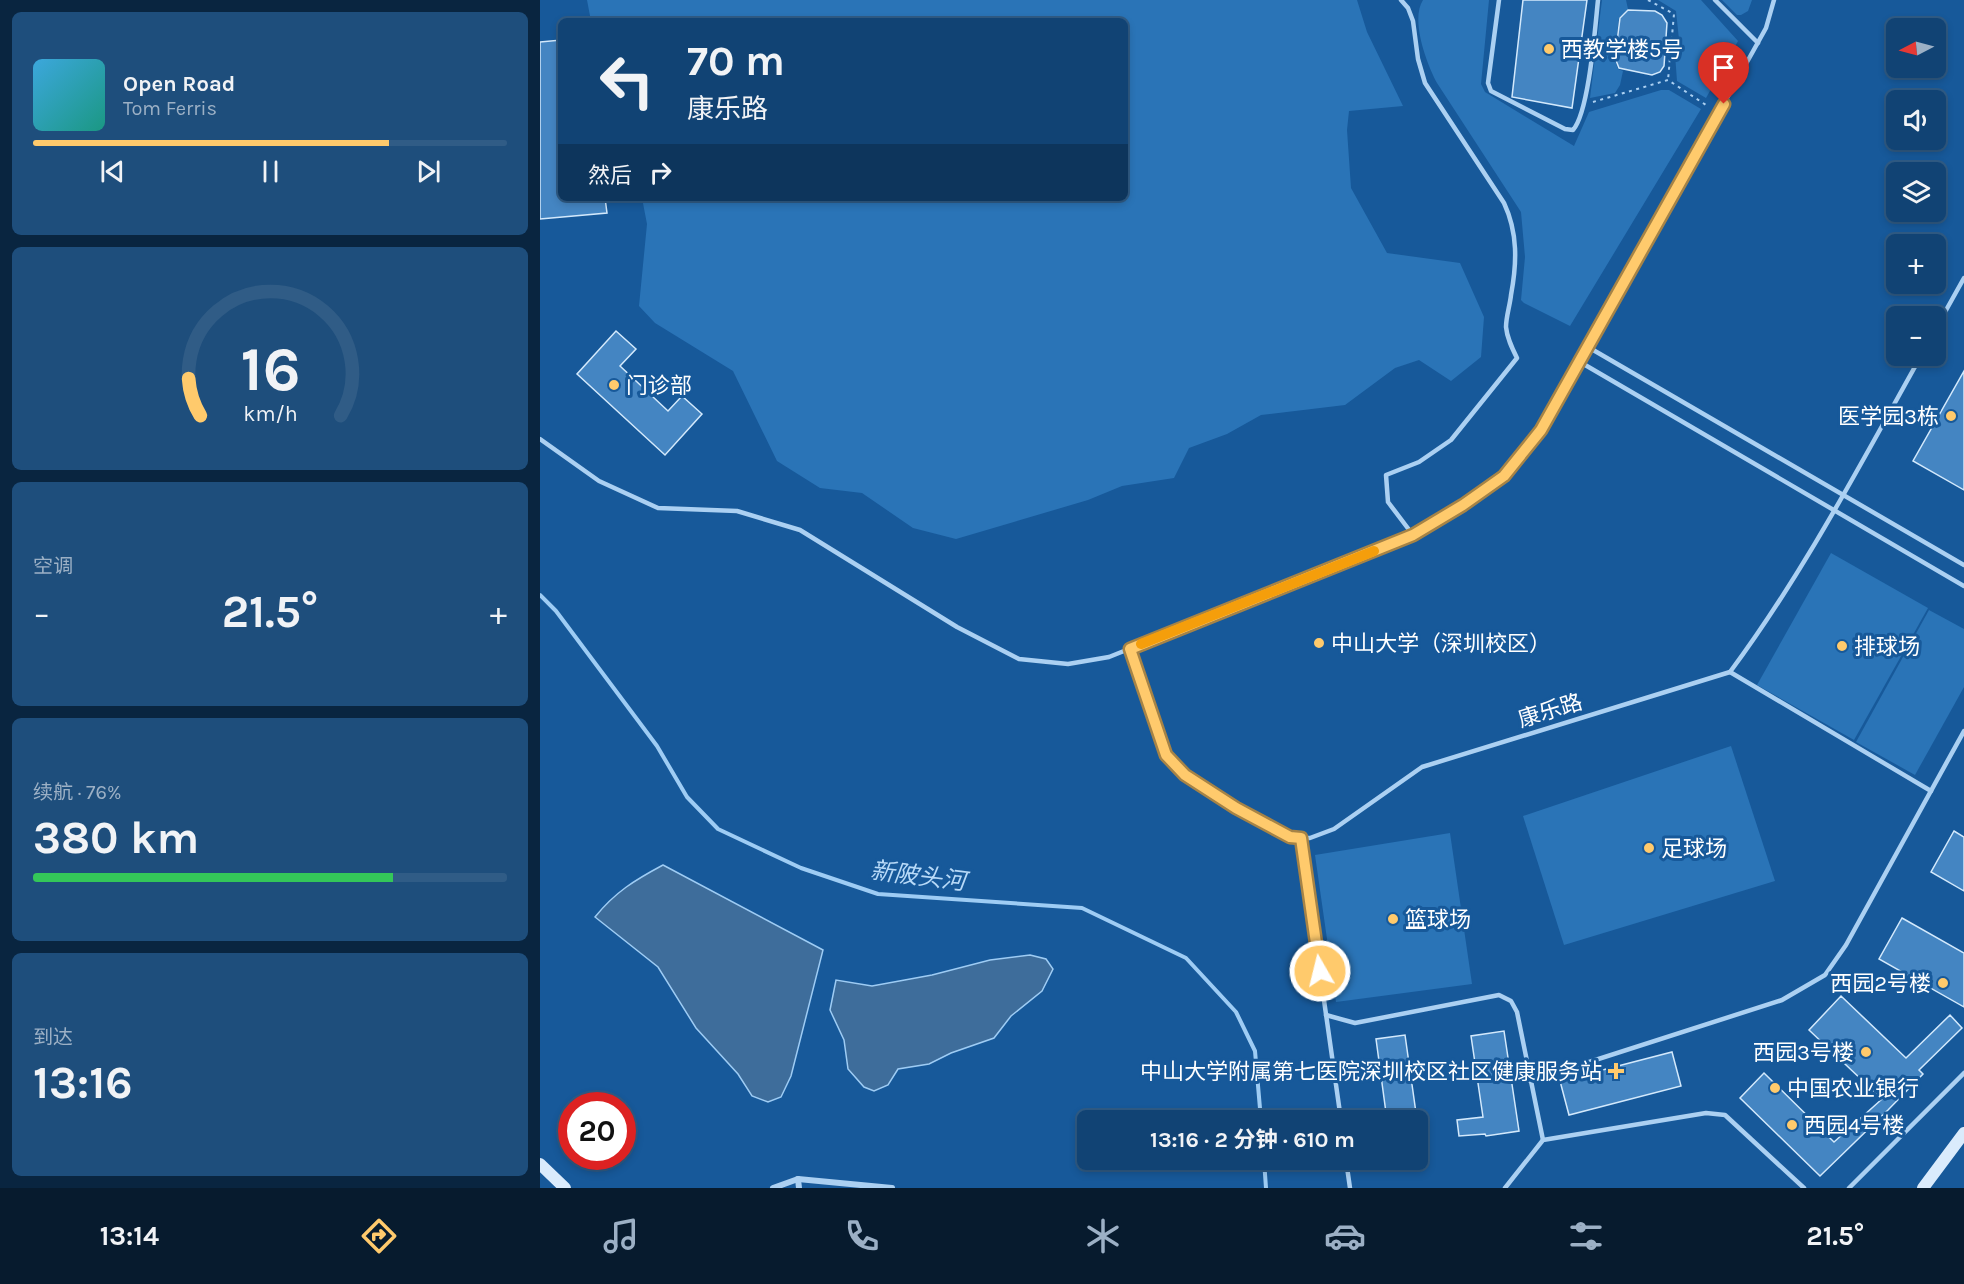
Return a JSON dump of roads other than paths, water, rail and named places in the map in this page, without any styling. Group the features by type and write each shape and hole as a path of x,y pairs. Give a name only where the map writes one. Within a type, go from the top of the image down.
{"street":[{"path":"1923,1188 1964,1133"},
{"path":"540,1164 565,1188"},
{"path":"798,1179 799,1188"},
{"path":"773,1188 798,1179 892,1188"}],"lane":[{"path":"1402,0 1413,21 1418,59 1425,83 1504,203 1511,219 1516,247 1513,287 1506,326 1517,358 1451,440 1419,462 1386,475 1388,502 1413,535"},
{"path":"1499,0 1488,82 1491,91 1565,129 1573,130 1578,124 1584,105 1598,0"},
{"path":"1715,0 1758,43"},
{"path":"540,440 599,481 658,508 737,511 800,530 957,627 1019,659 1068,664 1109,657 1413,535 1463,505 1504,476 1541,430 1580,362 1758,43 1766,28 1774,0"},
{"path":"1946,310 1964,278"},
{"path":"1588,347 1964,565"},
{"path":"1580,362 1964,586"},
{"path":"1915,366 1835,511 1756,637 1730,672 1931,791"},
{"path":"1130,649 1166,755 1185,775 1236,808 1290,837 1301,838 1340,1110"},
{"name":"康乐路","path":"1301,838 1310,838 1334,829 1422,767 1730,672"},
{"path":"1530,1081 1782,1000 1825,975 1846,945 1964,731"},
{"path":"1326,1015 1355,1023 1499,995 1511,1001 1517,1012 1543,1140"},
{"path":"1850,1188 1964,1073"},
{"path":"1505,1188 1543,1140 1706,1113 1725,1115 1804,1188"},
{"path":"1347,1170 1350,1188"}],"waterway":[{"name":"新陂头河","path":"540,595 556,611 657,746 687,797 718,829 801,868 878,894 1082,908 1186,958 1236,1012 1255,1051 1260,1110"},
{"name":"新陂头河","path":"1265,1170 1266,1188"}],"place":[{"name":"西教学楼5号","path":"1549,49"},
{"name":"门诊部","path":"614,385"},
{"name":"医学园3栋","path":"1951,416"},
{"name":"中山大学（深圳校区）","path":"1319,643"},
{"name":"排球场","path":"1842,646"},
{"name":"足球场","path":"1649,848"},
{"name":"篮球场","path":"1393,919"},
{"name":"西园2号楼","path":"1943,983"},
{"name":"西园3号楼","path":"1866,1052"},
{"name":"中山大学附属第七医院深圳校区社区健康服务站","path":"1616,1071"},
{"name":"中国农业银行","path":"1775,1088"},
{"name":"西园4号楼","path":"1792,1125"}]}
